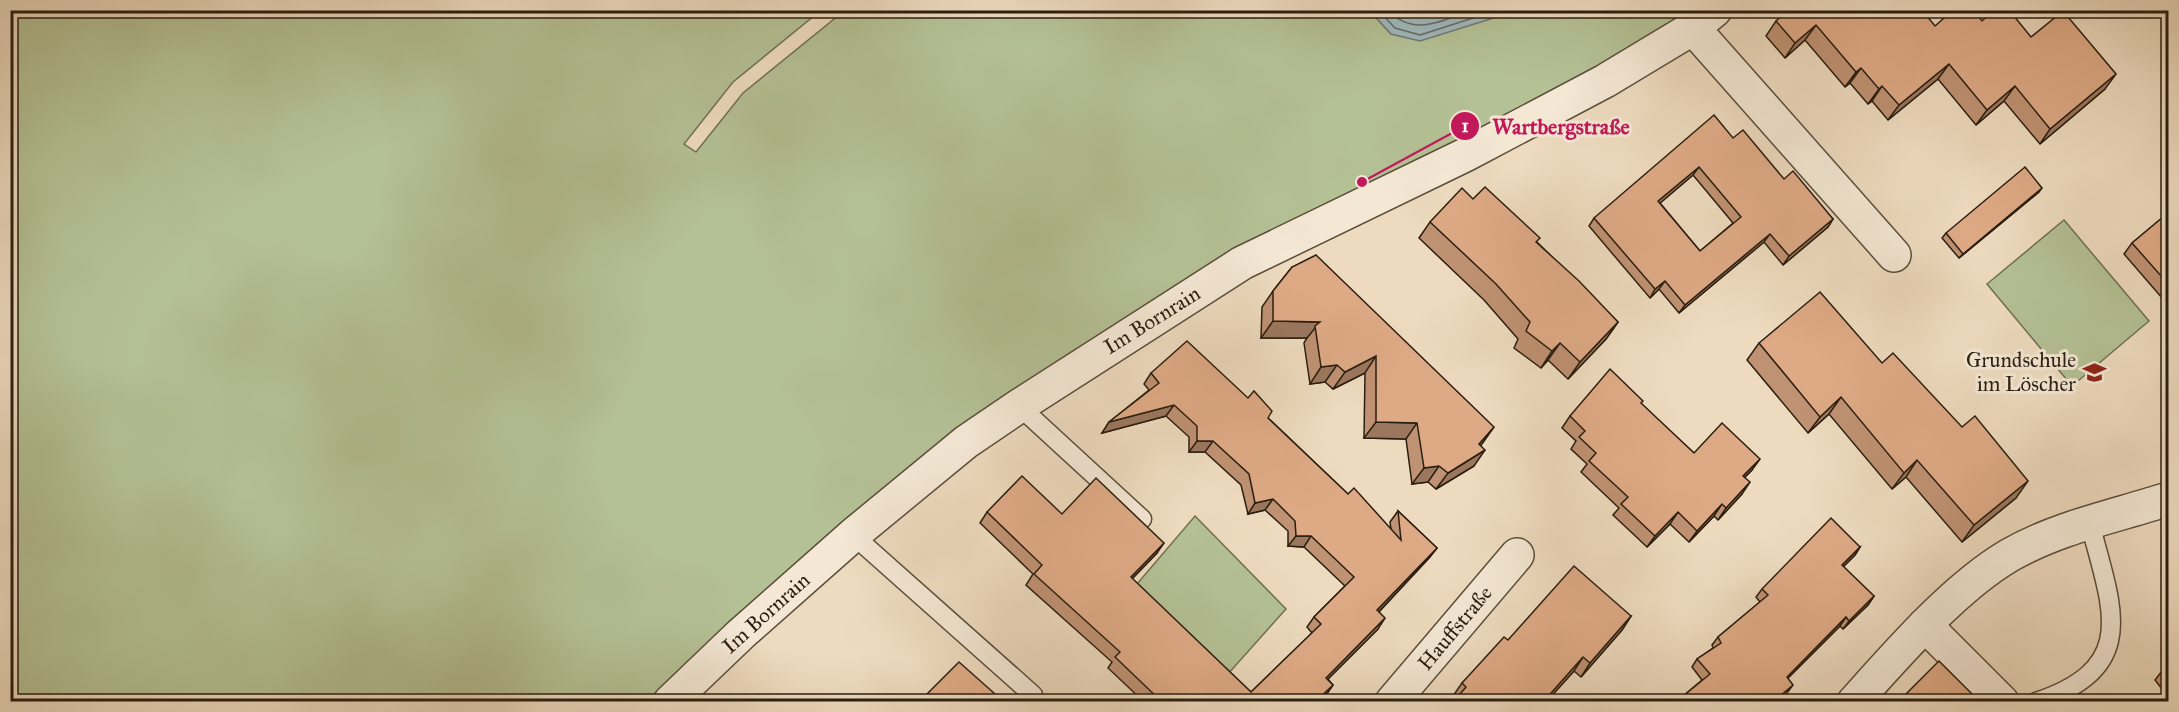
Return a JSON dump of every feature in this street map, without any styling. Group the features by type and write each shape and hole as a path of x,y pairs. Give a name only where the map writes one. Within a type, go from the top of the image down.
{"street":[{"path":"1704,19 1894,255"},
{"name":"Im Bornrain","path":"670,702 741,634 853,535 966,442 1019,406 1242,263 1465,155 1605,81 1704,19"},
{"path":"1854,702 1925,625 2009,556 2050,536 2169,499"},
{"name":"Hauffstraße","path":"1392,702 1517,555"},
{"path":"1925,625 2002,702"}],"lane":[{"path":"1019,406 1142,519"},
{"path":"2036,702 2083,680 2106,655 2113,630 2109,596 2090,523"},
{"path":"853,535 1033,695"}],"green space":[{"path":"10,11 820,11 733,82 684,144 696,152 743,93 844,11 1370,11 1391,34 1516,11 1715,11 1074,369 670,702 11,701"},
{"path":"2064,220 2149,321 2072,386 1987,284"},
{"path":"1195,516 1286,609 1228,674 1137,584"}],"water":[{"path":"1370,11 1516,11 1420,41 1391,34"}],"building":[{"path":"1788,10 1922,10 1935,26 1953,10 1974,10 1982,21 1994,10 2009,10 2031,37 2063,11 2116,74 2050,129 2015,86 1987,110 1949,64 1899,105 1882,86 1879,89 1861,68 1856,72 1816,25 1795,43 1776,21"},
{"path":"1714,115 1733,138 1743,130 1784,179 1793,171 1833,219 1789,256 1770,234 1685,305 1665,281 1655,289 1594,218","holes":["1699,167 1741,217 1700,251 1658,201"]},
{"path":"2025,167 2042,188 1963,254 1946,233"},
{"path":"1485,187 1540,238 1536,242 1579,281 1618,322 1580,362 1560,343 1552,351 1526,331 1530,322 1496,284 1430,222 1462,188 1473,199"},
{"path":"2169,212 2169,285 2132,243"},
{"path":"1316,255 1494,427 1479,444 1485,450 1448,473 1439,466 1424,468 1417,423 1376,422 1376,356 1345,372 1337,365 1321,367 1315,326 1320,322 1273,321 1273,291 1292,267"},
{"path":"1820,292 1882,363 1893,353 1962,427 1975,416 2028,481 1974,525 1917,460 1904,473 1841,397 1820,417 1759,343"},
{"path":"1187,341 1248,398 1254,391 1272,411 1268,418 1348,494 1354,488 1401,540 1398,511 1437,548 1377,610 1385,618 1326,678 1333,685 1315,702 1162,702 1115,657 1120,652 1034,574 1042,565 987,512 1022,476 1062,514 1096,478 1164,543 1131,577 1251,692 1321,624 1314,617 1354,577 1311,536 1296,536 1295,521 1273,499 1255,503 1249,474 1213,441 1197,441 1197,426 1174,405 1109,422 1159,383 1151,373"},
{"path":"1610,369 1643,401 1641,403 1694,453 1722,423 1760,459 1743,476 1750,482 1726,508 1722,504 1697,531 1678,512 1655,536 1621,504 1628,497 1589,461 1596,453 1579,437 1585,431 1570,416"},
{"path":"1831,518 1860,547 1842,565 1874,596 1849,621 1846,617 1787,677 1793,685 1773,702 1676,702 1710,674 1697,659 1721,643 1718,637 1768,595 1762,589"},
{"path":"1574,566 1631,616 1590,663 1583,657 1543,702 1453,702 1466,687 1462,683 1504,637 1508,640"},
{"path":"1939,661 1980,702 1898,702"},
{"path":"959,662 1004,702 919,702"}],"place":[{"name":"Wartbergstraße","path":"1362,182"},
{"name":"Grundschule im Löscher","path":"2094,372"}]}
